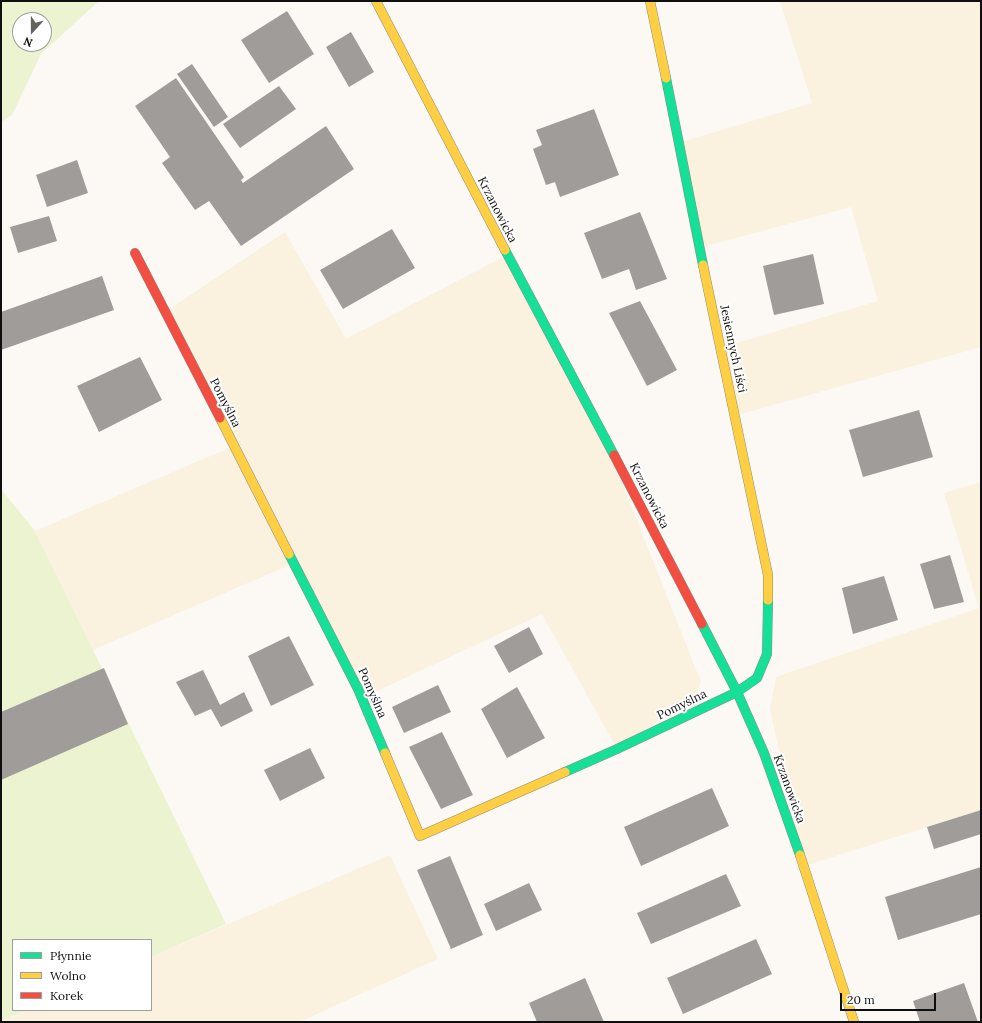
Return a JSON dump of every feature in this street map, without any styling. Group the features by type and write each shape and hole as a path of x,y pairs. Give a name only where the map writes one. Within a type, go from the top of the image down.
{"street":[{"name":"Krzanowicka","path":"376,1 507,255 600,427 737,692 764,754 801,858 854,1022"},
{"name":"Jesiennych Liści","path":"650,1 768,575 767,654 757,678 737,692"},
{"name":"Pomyślna","path":"135,253 358,689 420,836 617,749 737,692"}],"shaded area":[{"path":"780,1 981,1 981,347 734,416 720,348 878,301 851,207 699,248 678,143 812,103"},
{"path":"285,232 346,339 507,255 600,427 701,682 696,696 617,749 542,614 362,698 294,563 93,650 35,531 234,446 165,312"},
{"path":"981,482 981,810 804,866 770,709 776,677 979,608 944,493"},
{"path":"390,855 438,959 299,1022 1,1022 25,1011 152,1011 152,957"}],"green space":[{"path":"1,1 99,1 52,44 52,12 12,12 12,52 43,52 12,115 1,122"},
{"path":"1,489 35,531 226,924 152,957 152,939 12,939 12,1011 25,1011 1,1021"}],"building":[{"path":"287,11 314,54 269,83 241,40"},
{"path":"351,32 374,72 349,87 326,47"},
{"path":"192,64 228,117 214,127 177,74"},
{"path":"176,78 244,177 241,180 243,183 326,126 354,169 241,246 209,201 195,210 162,163 170,157 135,106"},
{"path":"279,86 296,109 240,148 223,124"},
{"path":"594,109 619,175 560,197 555,182 546,185 533,149 542,145 536,130"},
{"path":"77,160 88,193 47,207 36,175"},
{"path":"640,212 667,279 636,290 629,269 602,279 584,233"},
{"path":"49,216 57,241 18,253 10,227"},
{"path":"392,229 415,268 343,309 320,270"},
{"path":"813,254 824,304 774,315 763,266"},
{"path":"102,276 114,310 1,350 1,312"},
{"path":"640,301 677,370 647,386 609,313"},
{"path":"140,357 162,400 99,432 77,386"},
{"path":"919,410 933,457 863,477 849,430"},
{"path":"950,555 964,602 934,609 920,564"},
{"path":"884,576 898,620 853,634 842,588"},
{"path":"529,627 543,654 509,673 494,646"},
{"path":"289,636 314,685 271,706 248,656"},
{"path":"104,668 128,724 1,780 1,712"},
{"path":"203,670 220,705 244,692 253,711 221,727 211,709 195,716 176,682"},
{"path":"438,685 451,712 404,733 392,707"},
{"path":"517,687 545,738 507,758 481,709"},
{"path":"442,732 473,795 441,809 409,747"},
{"path":"310,748 325,778 280,801 264,770"},
{"path":"712,788 729,826 641,866 624,827"},
{"path":"981,810 981,834 934,849 927,827"},
{"path":"450,856 483,935 451,949 417,870"},
{"path":"981,867 981,914 898,940 885,897"},
{"path":"726,874 741,906 651,944 637,913"},
{"path":"529,883 542,910 496,931 484,904"},
{"path":"756,939 772,974 683,1014 667,978"},
{"path":"585,978 604,1022 537,1022 529,1003"},
{"path":"964,983 978,1022 920,1022 913,1001"}],"traffic: fast":[{"path":"666,78 703,265"},
{"path":"505,250 614,455"},
{"path":"289,554 358,689 385,753"},
{"path":"565,772 737,692 757,678 767,654 768,600"},
{"path":"702,624 737,692 764,753 800,855"}],"traffic: slow":[{"path":"376,1 505,250"},
{"path":"650,1 666,78"},
{"path":"703,265 768,575 768,600"},
{"path":"220,418 289,554"},
{"path":"385,753 420,836 565,772"},
{"path":"800,855 854,1022"}],"traffic: jam":[{"path":"135,253 220,418"},
{"path":"614,455 702,624"}]}
